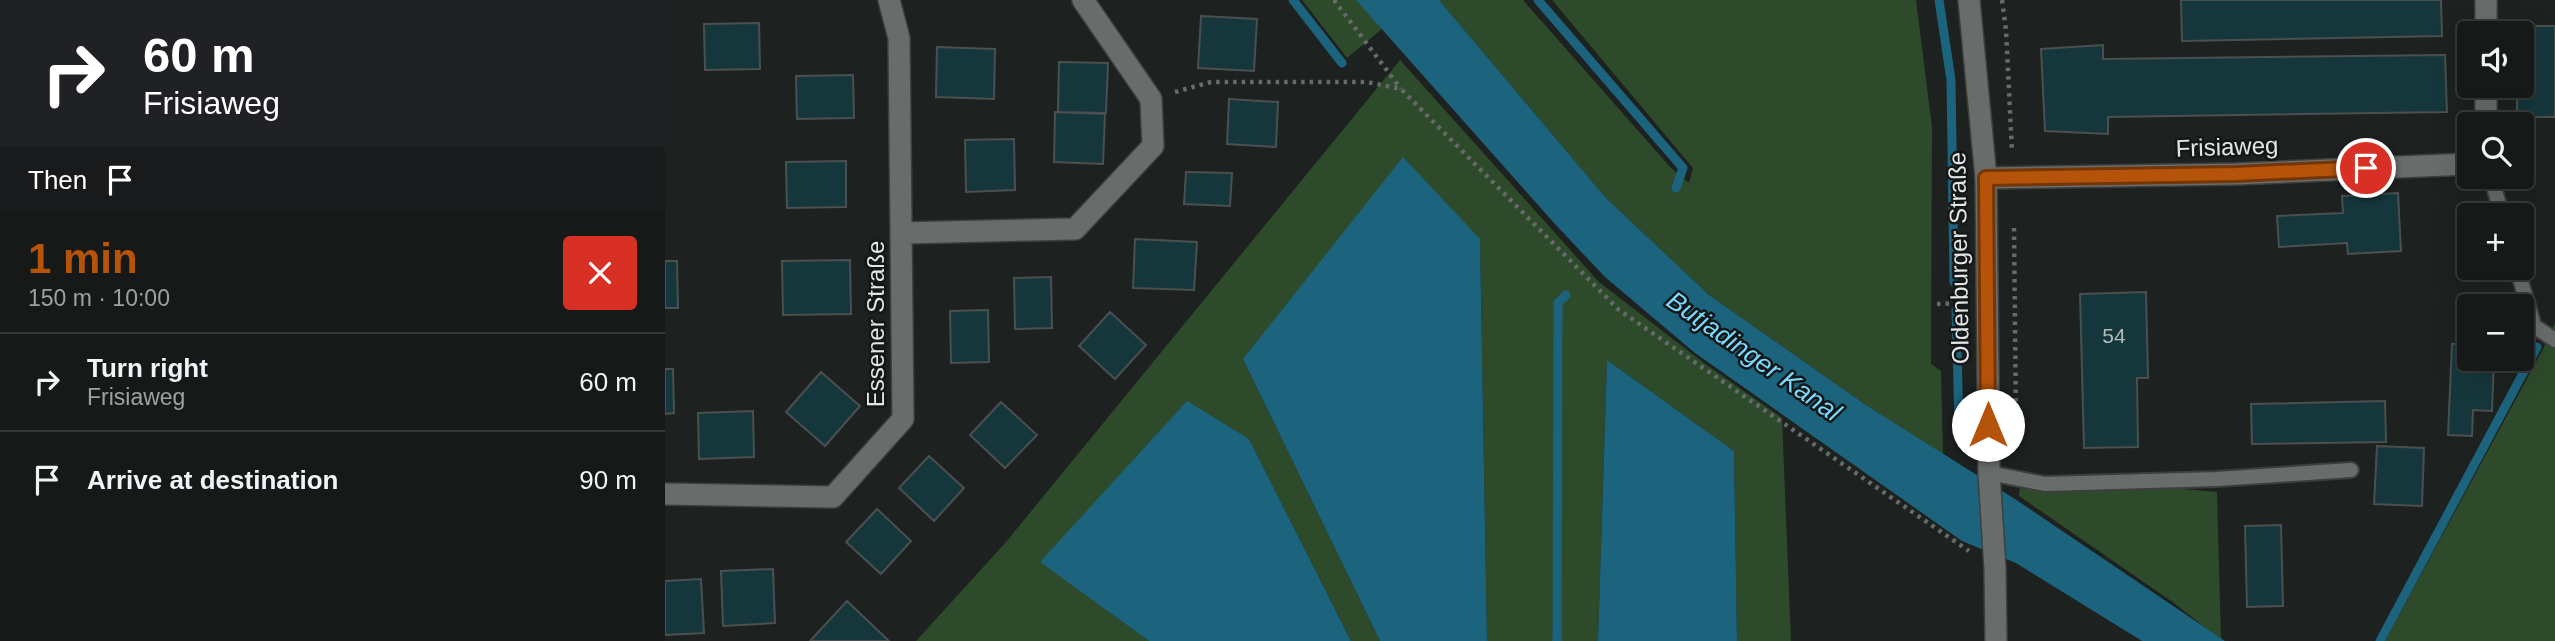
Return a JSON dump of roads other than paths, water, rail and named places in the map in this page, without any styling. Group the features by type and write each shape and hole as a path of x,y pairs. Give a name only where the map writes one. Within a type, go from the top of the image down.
{"street":[{"name":"Essener Straße","path":"665,494 833,498 903,419 899,38 889,0"},
{"path":"903,233 1075,229 1153,146 1150,99 1083,0"},
{"name":"Oldenburger Straße","path":"1969,0 1986,178 1989,473 1996,641"},
{"path":"2486,0 2486,21"},
{"name":"Frisiaweg","path":"1986,178 2236,174 2457,164"}],"lane":[{"path":"2521,280 2534,326 2555,340"},
{"path":"1989,473 2045,484 2217,479 2351,470"}],"water":[{"name":"Butjadinger Kanal","path":"1356,0 1439,0 1605,197 1709,295 1866,405 2018,501 2225,641 2142,641 2016,563 1962,541 1695,353 1605,277"},
{"path":"1403,157 1480,239 1487,641 1380,641 1243,359"},
{"path":"1607,360 1734,451 1737,641 1598,641"},
{"path":"1187,401 1249,439 1351,641 1149,641 1040,562"}],"waterway":[{"path":"1293,0 1342,63"},
{"path":"1538,0 1683,168 1676,188"},
{"path":"1939,0 1951,80 1954,282"},
{"path":"1557,641 1558,303 1566,295"},
{"path":"1956,310 1959,425"},
{"path":"2380,641 2537,347"}]}
